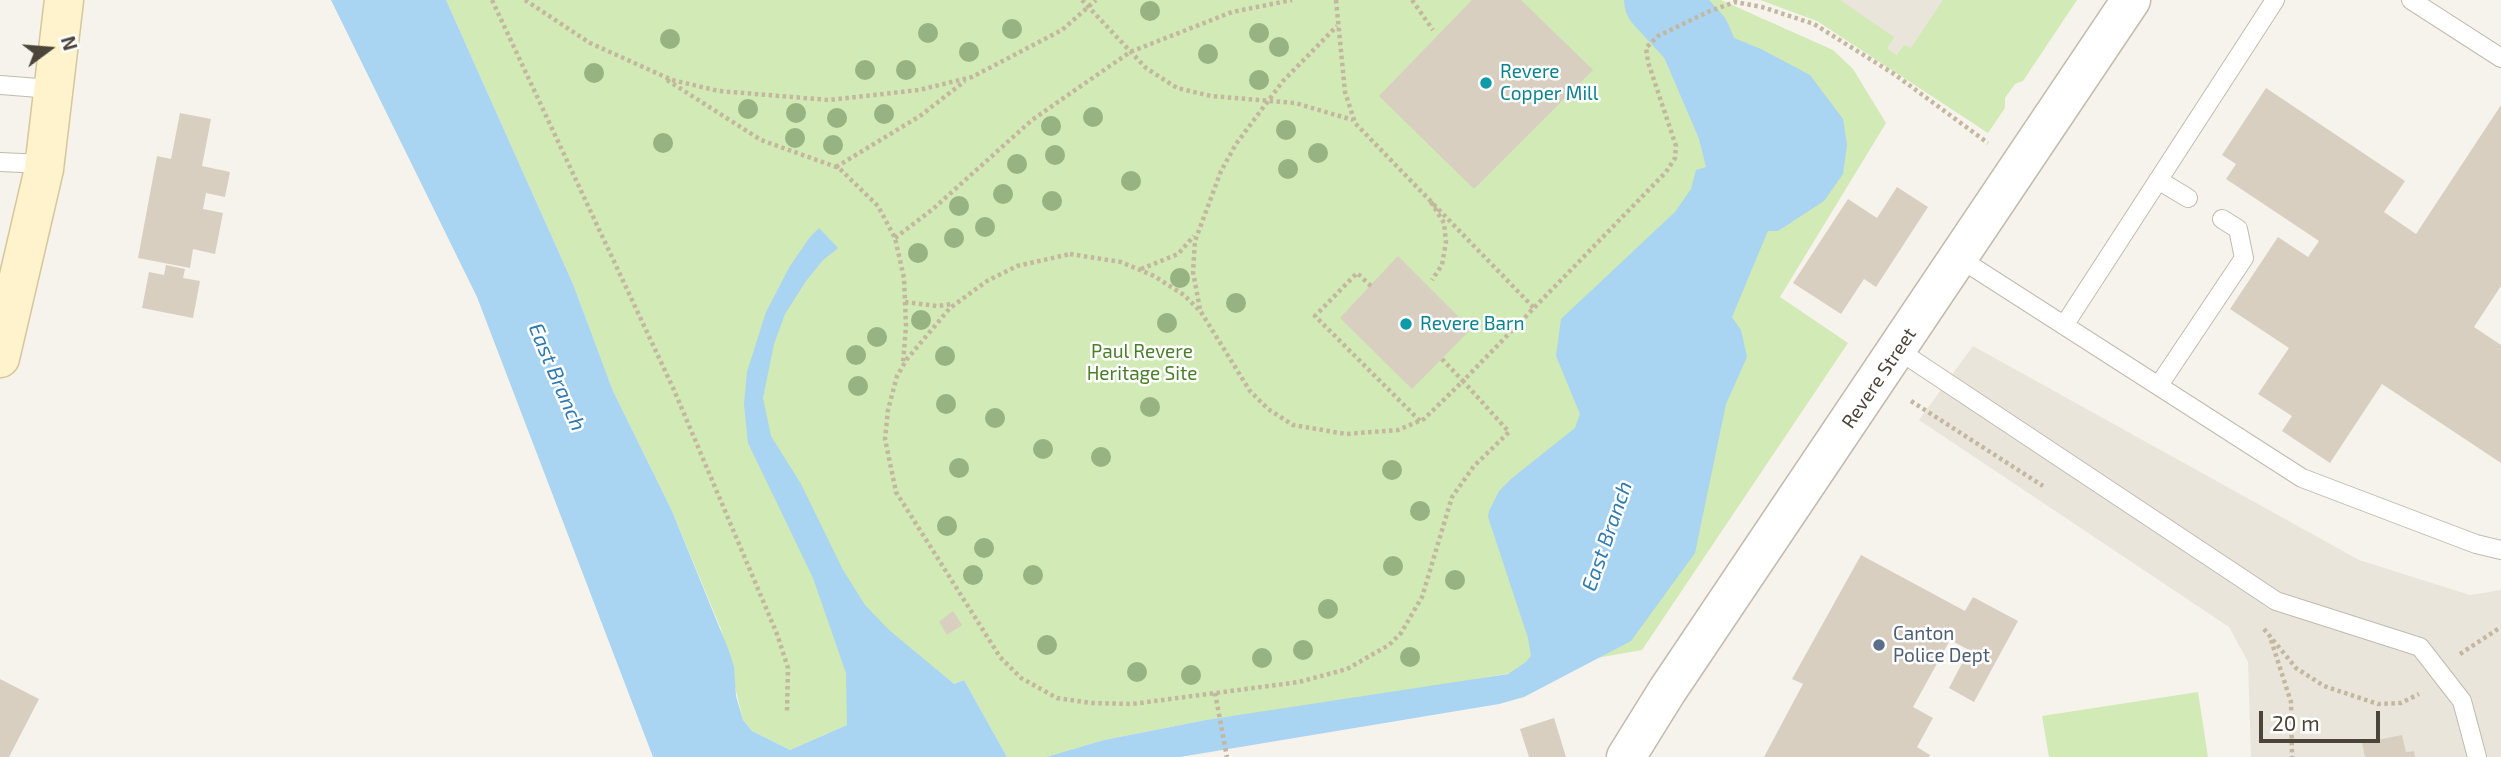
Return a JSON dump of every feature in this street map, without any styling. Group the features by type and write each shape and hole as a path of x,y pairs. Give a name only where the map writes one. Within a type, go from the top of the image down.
{"main road":[{"path":"0,358 44,164 51,89 64,0"}],"street":[{"name":"Revere Street","path":"1626,757 1667,691 2131,0"}],"lane":[{"path":"2065,324 2275,0"},
{"path":"2411,0 2501,58"},
{"path":"0,85 51,89"},
{"path":"0,162 44,164"},
{"path":"2158,180 2188,198"},
{"path":"2159,385 2244,258 2238,229 2222,219"},
{"path":"1959,258 2302,478 2476,544 2501,550"},
{"path":"1898,350 2276,601 2420,648 2462,701 2477,757"}],"path":[{"path":"492,0 674,390 772,622 788,668 787,712"},
{"path":"525,0 590,43 663,77 719,91 829,100 919,90 972,77"},
{"path":"1082,0 1153,74 1177,88 1211,96 1299,103 1353,120 1534,308"},
{"path":"836,167 920,116 972,77 1051,37 1096,0"},
{"path":"895,238 933,209 1032,120 1130,52 1232,12 1292,0"},
{"path":"1336,0 1345,92 1353,120"},
{"path":"1412,0 1433,30"},
{"path":"1442,359 1463,381 1509,432 1474,466 1450,502 1426,589 1401,633 1381,651 1347,668 1299,682 1132,704 1092,703 1050,695 1013,670 996,650 896,492 885,439 893,391 902,368 913,350 956,303 1002,272 1045,257 1077,254 1108,258 1140,269 1177,290 1201,312 1250,391 1287,422 1317,431 1364,434 1398,430 1420,421 1463,381 1667,172 1675,158 1676,146 1646,54 1649,44 1699,16 1735,2 1762,7 1814,24 1894,74 1988,143"},
{"path":"1140,269 1181,252 1196,232 1227,158 1269,100 1338,26"},
{"path":"663,77 697,102 761,140 836,167 863,189 878,206 895,238 904,278 902,368"},
{"path":"1427,195 1444,223 1446,242 1442,265 1432,280"},
{"path":"1196,232 1193,272 1201,312"},
{"path":"1371,286 1357,273 1315,316 1420,421"},
{"path":"905,302 937,306 956,303"},
{"path":"2268,633 2291,702 2292,757"},
{"path":"1215,693 1226,754"}],"shaded area":[{"path":"1819,0 2069,0 1990,120"},
{"path":"1973,346 2359,560 2470,595 2501,590 2501,757 2251,757 2248,662 2229,627 1919,420"}],"green space":[{"name":"Paul Revere Heritage Site","path":"446,0 1721,0 1833,50 1853,69 1886,123 1780,297 1848,343 1642,650 1357,700 1206,720 1104,740 1046,757 1007,757 964,680 790,750 752,731 743,720 721,629 672,511 613,391 573,284"},
{"path":"1760,0 1840,0 1894,37 1887,48 1897,55 1904,45 1911,48 1943,0 2077,0 2023,81 2015,84 2005,98 2005,108 1988,133 1817,21"},
{"path":"2198,692 2208,757 2049,757 2042,716"}],"water":[{"path":"331,0 446,0 573,284 613,391 672,511 729,651 743,720 752,731 790,750 847,725 846,673 813,578 748,443 744,405 747,372 766,312 790,266 810,237 819,228 838,248 823,260 806,281 785,314 774,344 763,398 771,436 801,484 843,570 865,605 889,630 954,684 964,680 1007,757 653,757 477,297"},
{"path":"1644,0 1686,0 1709,28 1761,49 1810,75 1843,119 1847,145 1843,174 1824,201 1778,231 1751,231 1726,241 1713,267 1717,296 1741,330 1747,357 1726,404 1695,553 1631,641 1524,697 1499,704 1180,757 1046,757 1104,740 1206,720 1508,674 1531,656 1528,638 1488,517 1489,511 1499,491 1511,479 1575,428 1580,414 1556,356 1561,319 1675,212 1691,189 1696,170 1706,167 1676,45 1660,16"}],"building":[{"name":"Revere Copper Mill","path":"1472,0 1521,0 1593,70 1474,189 1379,96"},
{"path":"2266,88 2405,181 2384,212 2416,234 2501,105 2501,286 2474,327 2501,345 2501,463 2382,384 2330,463 2282,431 2292,416 2258,394 2289,348 2230,309 2278,237 2308,257 2319,241 2226,179 2236,164 2222,155"},
{"path":"180,113 211,119 202,166 230,172 225,197 206,193 203,209 223,213 215,254 193,249 190,268 138,258 157,156 171,159"},
{"path":"1897,187 1928,207 1876,287 1864,279 1841,314 1793,283 1848,199 1877,218"},
{"name":"Revere Barn","path":"1398,256 1471,329 1412,389 1340,318"},
{"path":"166,265 185,269 183,278 200,281 193,318 142,308 149,272 164,275"},
{"path":"1861,555 1965,611 1973,597 2018,621 1974,702 1949,688 1969,650 1950,640 1913,707 1933,718 1917,747 1930,755 1929,757 1764,757 1803,684 1792,679"},
{"path":"953,611 962,625 947,635 939,622"},
{"path":"0,679 39,699 9,757 0,757"},
{"path":"1554,718 1566,757 1529,757 1520,729"},
{"path":"2402,735 2406,752 2414,751 2415,757 2365,757 2362,743"}],"waterway":[{"name":"East Branch","path":"1660,0 1695,38 1753,173 1676,358"}],"place":[{"name":"Revere Copper Mill","path":"1486,83"},
{"name":"Revere Barn","path":"1406,324"},
{"name":"Canton Police Dept","path":"1879,645"}]}
